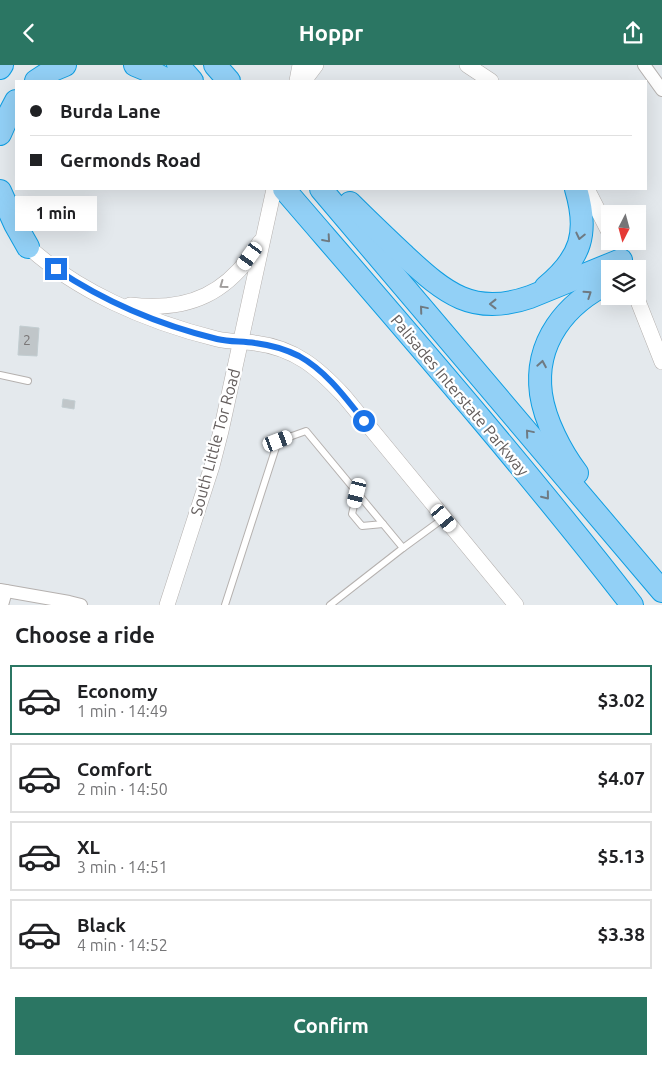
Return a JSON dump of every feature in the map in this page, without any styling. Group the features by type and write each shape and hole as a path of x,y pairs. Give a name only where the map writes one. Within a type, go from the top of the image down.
{"highway":[{"path":"38,80 64,65"},
{"path":"135,65 166,80"},
{"path":"178,65 191,80"},
{"path":"216,65 228,80"},
{"path":"0,105 15,95"},
{"path":"0,135 15,103"},
{"name":"Palisades Interstate Parkway","path":"283,190 536,483 632,605"},
{"name":"Palisades Interstate Parkway","path":"322,190 662,591"},
{"path":"336,190 440,287 457,297 474,303 490,305 530,297 620,257"},
{"path":"530,297 556,278 578,246 582,231 582,219 576,190"},
{"path":"0,191 28,247"},
{"path":"601,286 578,302 554,328 543,357 540,375 541,392 553,431 571,464 662,586"}],"street":[{"path":"297,80 300,65"},
{"path":"305,80 316,65"},
{"path":"466,65 489,80"},
{"path":"644,65 662,90"},
{"name":"South Little Tor Road","path":"167,605 216,449 230,397 274,190"},
{"path":"587,190 601,217"},
{"path":"0,217 28,247 43,259 68,277 113,302 146,317 218,339 279,348 300,357 320,371 344,396 516,605"},
{"path":"113,302 157,307 180,304 200,298 219,288 236,273 264,234"},
{"path":"640,305 662,362"},
{"path":"2,605 3,591 80,605"}],"lane":[{"path":"0,375 28,381"},
{"path":"225,605 278,441 306,431 403,548"},
{"path":"357,493 352,514 362,526 383,524"},
{"path":"330,605 444,518"}],"building":[{"path":"20,326 39,328 37,356 18,355"},
{"path":"63,399 75,401 74,409 62,407"}],"route":[{"path":"56,269 82,286 146,317 218,339 268,345 290,352 320,371 344,396 364,421"}]}
